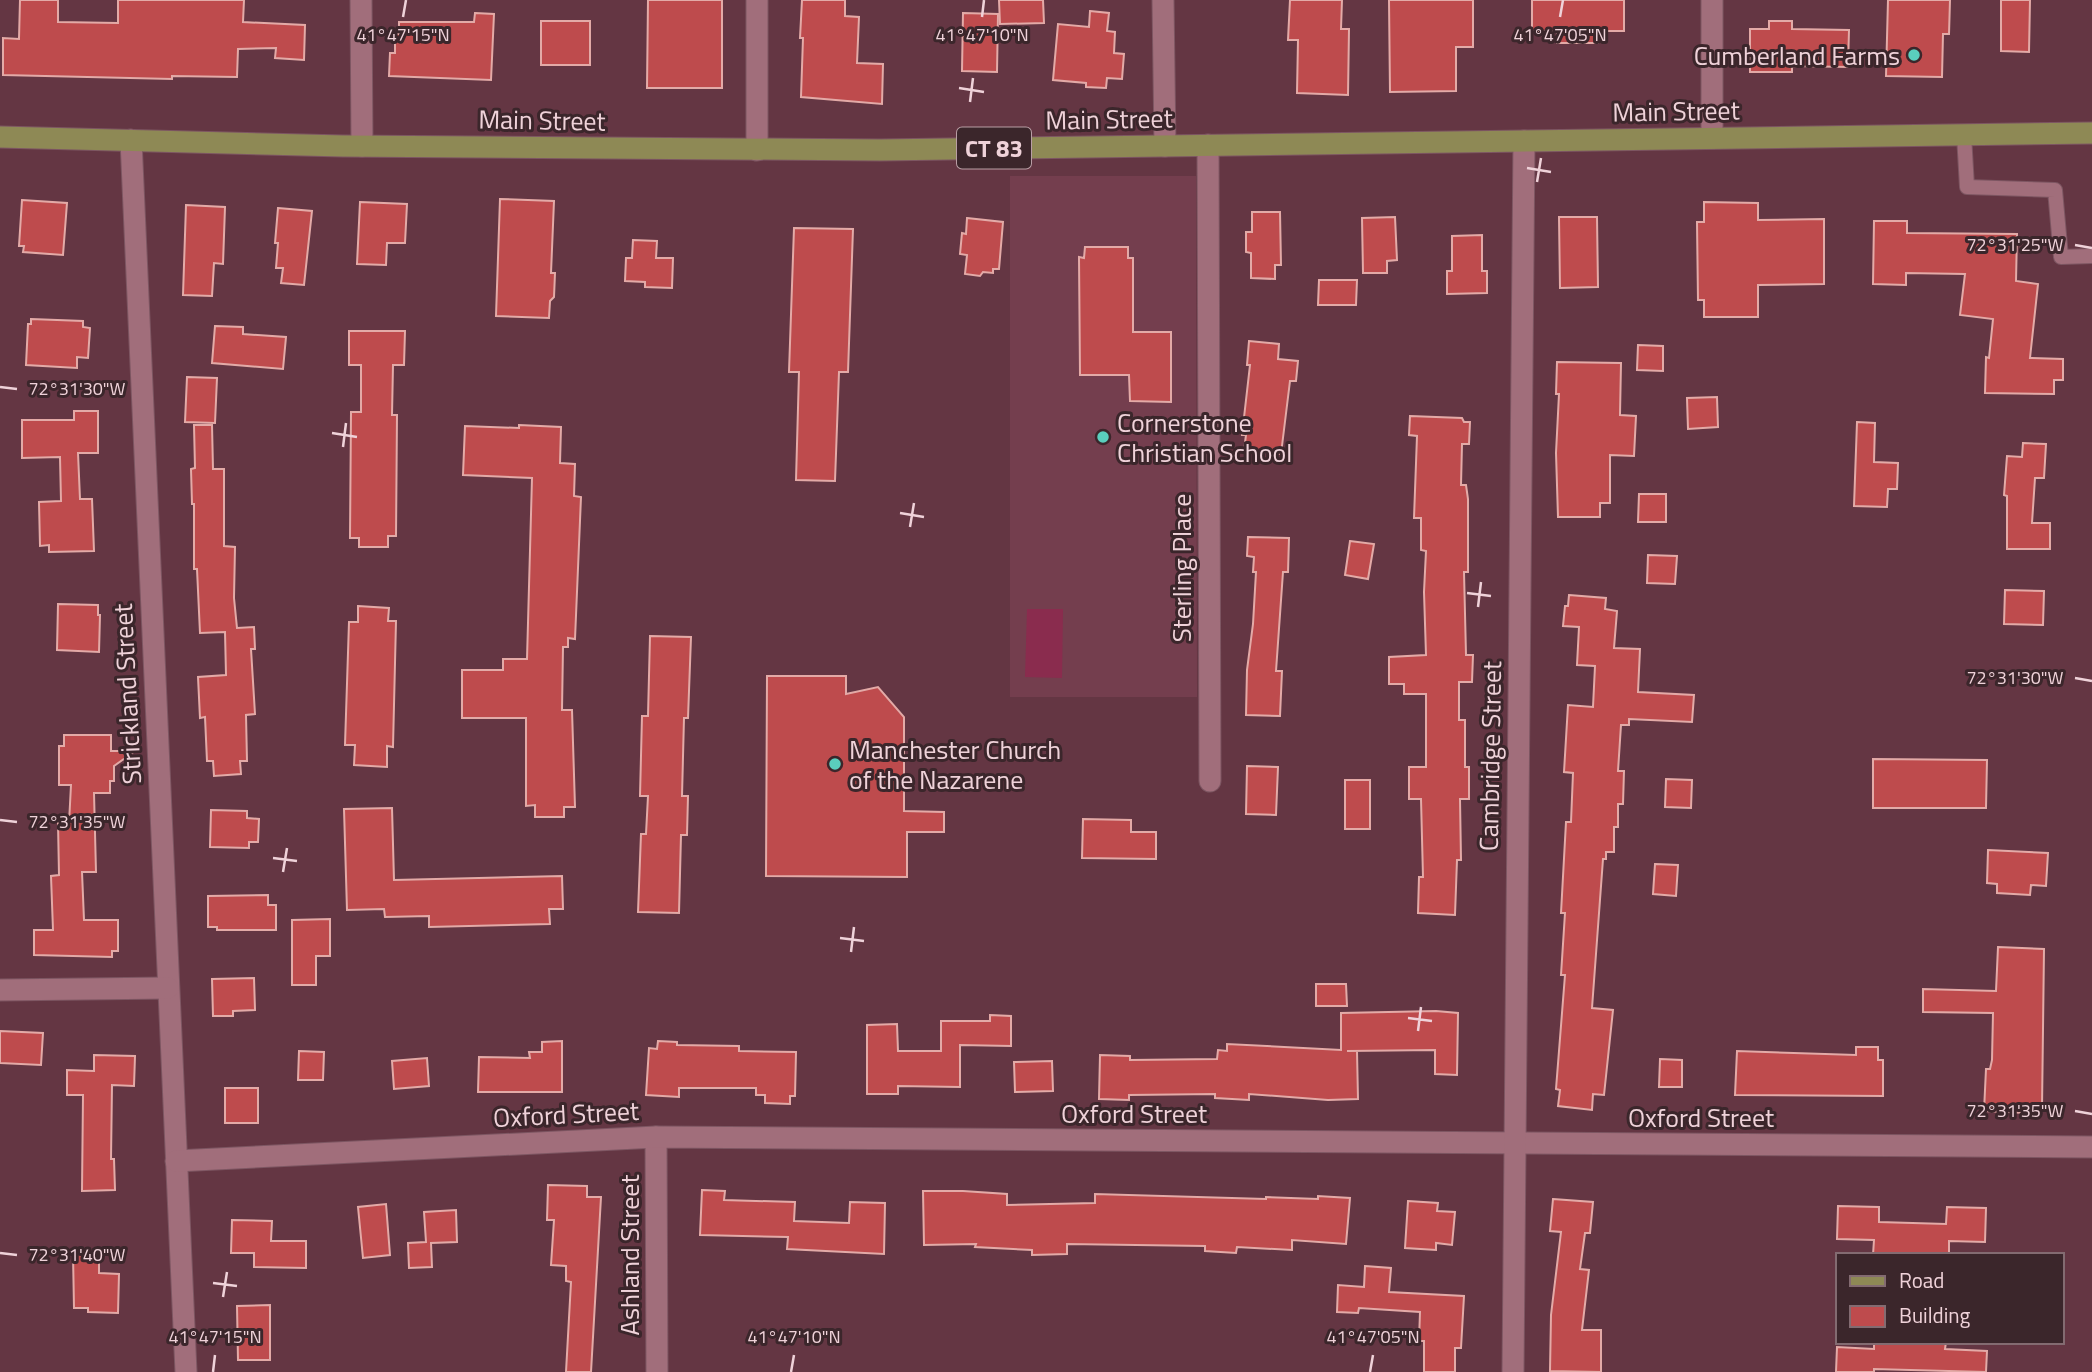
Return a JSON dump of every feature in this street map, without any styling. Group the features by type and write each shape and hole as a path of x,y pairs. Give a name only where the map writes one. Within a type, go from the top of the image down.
{"main road":[{"name":"Main Street","path":"0,137 362,146 757,149 2092,133"}],"street":[{"path":"361,0 362,146"},
{"path":"757,0 757,149"},
{"path":"1163,0 1165,146"},
{"path":"1712,0 1712,138"},
{"name":"Strickland Street","path":"131,140 186,1372"},
{"name":"Cambridge Street","path":"1513,1372 1524,141"},
{"name":"Sterling Place","path":"1208,145 1210,781"},
{"path":"0,990 168,988"},
{"name":"Oxford Street","path":"176,1161 656,1137 2092,1147"},
{"name":"Ashland Street","path":"656,1137 657,1372"}],"lane":[{"path":"1964,135 1967,187 2055,190 2060,257 2092,257"}],"shaded area":[{"name":"Cornerstone Christian School","path":"1010,176 1196,176 1197,697 1010,697"},
{"path":"1027,609 1063,609 1062,678 1025,677"}],"building":[{"path":"20,0 58,0 58,22 118,23 118,0 244,0 243,22 305,25 304,60 275,58 276,48 238,49 237,77 172,76 172,79 3,75 3,38 19,39"},
{"path":"648,0 722,0 722,88 647,88"},
{"path":"802,0 845,0 845,16 859,17 857,63 883,64 882,104 801,97"},
{"path":"999,0 1043,0 1044,23 1000,24"},
{"path":"1290,0 1342,0 1341,29 1349,29 1348,95 1297,93 1298,40 1288,40"},
{"path":"1389,0 1473,0 1473,47 1456,47 1456,91 1390,92"},
{"path":"1532,0 1624,0 1624,31 1598,31 1598,43 1557,43 1557,31 1532,31"},
{"name":"Cumberland Farms","path":"1888,0 1950,0 1949,34 1943,34 1942,77 1886,76"},
{"path":"2001,0 2030,0 2029,52 2001,51"},
{"path":"1090,11 1109,13 1107,31 1115,32 1114,53 1124,54 1122,79 1107,78 1106,88 1053,80 1058,24 1089,27"},
{"path":"475,13 494,14 491,80 389,76 390,53 395,53 395,34 399,34 399,22 474,22"},
{"path":"963,13 998,14 997,72 962,71"},
{"path":"541,21 590,21 590,65 541,65"},
{"path":"1769,21 1792,21 1792,29 1849,30 1848,67 1792,66 1792,72 1750,72 1750,29 1769,29"},
{"path":"500,199 554,201 551,273 555,273 554,297 550,301 549,318 496,316"},
{"path":"22,200 67,203 63,255 23,252 24,246 19,246"},
{"path":"360,202 407,204 405,243 387,243 386,265 357,264"},
{"path":"1704,202 1758,203 1758,220 1824,219 1824,284 1758,285 1758,317 1704,317 1704,300 1698,300 1697,222 1704,222"},
{"path":"186,205 225,207 223,264 214,263 212,296 183,295"},
{"path":"278,208 312,211 304,285 281,283 283,268 276,268 278,243 275,243"},
{"path":"1252,212 1280,212 1281,265 1275,265 1275,279 1251,278 1251,253 1246,252 1246,232 1252,232"},
{"path":"1395,217 1397,260 1387,261 1387,273 1363,273 1362,218"},
{"path":"1559,217 1597,217 1598,287 1560,288"},
{"path":"967,218 1003,222 999,269 993,269 993,273 983,272 980,276 965,274 967,255 960,254"},
{"path":"1874,221 1907,221 1907,233 2017,234 2016,281 2038,284 2030,358 2063,359 2063,380 2054,380 2054,394 1985,393 1986,357 1989,358 1993,319 1960,315 1965,274 1906,273 1906,285 1873,284"},
{"path":"794,228 853,229 848,372 839,372 835,481 796,480 799,372 789,372"},
{"path":"1482,235 1482,271 1487,271 1487,293 1447,294 1447,271 1452,271 1452,236"},
{"path":"633,240 657,241 656,258 673,258 672,288 645,287 645,282 625,281 626,258 632,258"},
{"path":"1085,247 1128,247 1128,258 1133,258 1133,332 1171,332 1171,402 1130,401 1129,375 1080,375 1079,257 1084,258"},
{"path":"1319,280 1357,280 1356,305 1318,305"},
{"path":"31,319 83,321 83,327 90,328 88,358 77,357 77,368 26,365 28,324 31,324"},
{"path":"215,326 243,327 243,334 286,337 283,369 212,363"},
{"path":"349,331 405,331 404,365 393,365 392,415 397,415 396,536 388,536 388,547 359,547 359,538 350,538 351,412 361,412 361,365 349,365"},
{"path":"1249,341 1279,344 1278,359 1298,361 1296,381 1290,381 1281,454 1244,450 1246,435 1242,435 1250,365 1247,365"},
{"path":"1638,345 1663,346 1663,371 1637,370"},
{"path":"1557,362 1621,363 1620,415 1636,416 1634,456 1610,455 1610,503 1600,503 1600,517 1558,517"},
{"path":"187,377 217,378 215,423 185,422"},
{"path":"1717,397 1718,427 1688,429 1687,398"},
{"path":"74,411 98,411 98,453 78,453 80,499 92,499 94,551 49,552 49,545 40,546 39,502 61,501 60,457 22,458 22,420 74,420"},
{"path":"1410,416 1462,418 1464,422 1470,422 1469,444 1462,444 1461,485 1466,485 1468,499 1468,572 1464,572 1466,655 1473,655 1472,682 1459,682 1459,720 1465,720 1465,767 1469,767 1469,799 1460,799 1461,860 1457,860 1455,915 1418,913 1419,877 1423,877 1421,799 1409,799 1409,767 1426,767 1426,694 1404,694 1404,684 1389,684 1389,657 1426,655 1426,551 1421,550 1421,518 1414,518 1417,436 1409,435"},
{"path":"1857,422 1875,423 1874,462 1898,463 1897,489 1888,489 1887,507 1854,506"},
{"path":"194,425 212,425 213,469 224,469 224,546 235,547 234,598 237,628 254,627 255,649 251,649 255,714 246,715 247,761 240,761 241,774 214,776 213,761 207,761 205,717 200,718 198,677 226,675 225,632 200,633 192,504"},
{"path":"519,425 561,427 560,463 575,464 574,496 581,497 575,639 568,638 568,647 563,647 562,710 572,710 575,807 564,807 564,817 535,817 535,805 526,806 526,718 462,718 462,670 503,670 503,659 527,659 532,478 463,475 465,426 519,428"},
{"path":"2023,443 2046,444 2044,478 2035,478 2032,523 2050,523 2050,549 2007,549 2007,496 2004,495 2007,456 2022,457"},
{"path":"1639,494 1666,494 1666,522 1638,522"},
{"path":"1248,537 1289,538 1288,572 1283,572 1276,671 1282,671 1280,716 1246,715 1247,670 1256,572 1253,572 1254,557 1247,556"},
{"path":"1350,541 1374,544 1368,579 1345,575"},
{"path":"1648,555 1677,556 1675,584 1647,583"},
{"path":"2005,590 2044,591 2043,625 2004,624"},
{"path":"1569,595 1606,598 1605,609 1617,611 1614,648 1640,649 1638,692 1694,695 1692,722 1629,719 1629,725 1621,725 1618,771 1624,771 1623,804 1618,804 1614,852 1606,852 1606,859 1603,859 1592,1008 1613,1010 1604,1095 1593,1094 1592,1110 1558,1106 1560,1090 1556,1089 1565,975 1561,975 1565,913 1561,913 1566,822 1571,822 1573,773 1564,772 1568,705 1593,707 1595,666 1577,665 1579,627 1563,626"},
{"path":"58,604 98,605 99,652 57,650"},
{"path":"358,606 389,608 388,621 396,621 393,747 387,746 387,767 354,765 355,745 345,745 349,622 358,622"},
{"path":"650,636 691,637 688,718 684,718 682,796 688,796 687,835 681,835 679,913 638,912 641,834 646,834 648,796 640,796 642,716 648,716"},
{"name":"Manchester Church of the Nazarene","path":"767,676 846,676 846,694 878,687 904,717 904,811 944,812 944,832 907,832 907,877 766,876"},
{"path":"64,735 111,735 111,751 135,751 114,766 114,781 110,781 110,793 94,793 96,872 82,872 84,920 118,920 118,951 112,951 112,957 34,955 34,930 53,930 51,876 59,875 58,823 69,823 71,785 59,785 59,746 64,746"},
{"path":"1873,759 1987,760 1986,808 1873,808"},
{"path":"1247,766 1278,767 1276,815 1246,814"},
{"path":"1666,779 1692,780 1691,808 1665,807"},
{"path":"1345,780 1370,780 1370,829 1345,829"},
{"path":"392,808 394,880 562,876 563,909 549,909 550,924 429,927 429,916 385,917 384,909 347,910 344,809"},
{"path":"211,810 247,811 247,818 259,819 258,842 249,842 249,848 210,847"},
{"path":"1083,819 1131,820 1131,832 1156,832 1156,859 1082,858"},
{"path":"1988,850 2048,853 2046,886 2031,885 2030,895 1997,893 1997,884 1987,883"},
{"path":"1655,864 1678,865 1676,896 1653,894"},
{"path":"268,895 268,905 276,905 276,930 217,930 217,927 208,927 208,896"},
{"path":"330,919 330,956 316,956 316,985 292,985 292,920"},
{"path":"1998,947 2044,949 2042,1109 2027,1108 2026,1113 1984,1111 1986,1069 1990,1069 1992,1060 1993,1013 1923,1012 1923,989 1996,991"},
{"path":"254,978 255,1010 233,1011 233,1016 213,1016 212,979"},
{"path":"1316,984 1346,984 1347,1006 1316,1006"},
{"path":"1341,1013 1458,1013 1457,1075 1435,1074 1435,1050 1347,1051 1357,1051 1358,1099 1328,1100 1249,1094 1249,1100 1215,1098 1215,1094 1129,1095 1129,1100 1099,1099 1100,1055 1130,1056 1130,1060 1217,1059 1218,1050 1227,1051 1227,1044 1341,1050"},
{"path":"990,1015 1011,1016 1011,1046 960,1045 960,1087 898,1086 898,1094 867,1094 867,1025 897,1024 898,1051 941,1051 941,1021 990,1021"},
{"path":"0,1031 43,1033 41,1065 0,1063"},
{"path":"562,1041 562,1092 478,1092 479,1057 530,1058 529,1052 542,1052 542,1042"},
{"path":"658,1041 677,1042 677,1045 739,1046 739,1051 796,1052 795,1096 790,1096 790,1104 765,1103 765,1095 756,1095 756,1088 679,1088 679,1097 646,1095 649,1048 657,1049"},
{"path":"1856,1047 1878,1047 1878,1060 1883,1060 1883,1096 1735,1095 1737,1051 1856,1055"},
{"path":"299,1051 324,1052 323,1080 298,1080"},
{"path":"94,1055 135,1056 134,1086 112,1085 111,1159 114,1159 115,1190 82,1191 83,1095 67,1095 67,1070 94,1071"},
{"path":"427,1058 429,1086 394,1089 392,1061"},
{"path":"1660,1059 1682,1060 1682,1087 1659,1087"},
{"path":"1052,1061 1053,1091 1015,1092 1014,1062"},
{"path":"225,1088 258,1088 258,1123 225,1123"},
{"path":"548,1185 587,1186 587,1197 601,1197 591,1372 566,1372 571,1282 566,1281 566,1266 551,1265 554,1220 547,1220"},
{"path":"702,1190 725,1191 724,1200 795,1202 794,1221 849,1223 850,1202 885,1203 884,1254 787,1249 788,1237 700,1235"},
{"path":"923,1191 1007,1194 1007,1205 1095,1203 1095,1194 1266,1199 1318,1199 1318,1196 1350,1198 1346,1244 1292,1240 1292,1250 1237,1247 1236,1253 1205,1251 1205,1246 1067,1244 1067,1254 1032,1255 1032,1250 975,1247 976,1244 924,1245"},
{"path":"1553,1199 1593,1202 1590,1233 1585,1233 1580,1269 1589,1270 1582,1330 1601,1330 1601,1372 1550,1371 1551,1315 1561,1232 1550,1231"},
{"path":"1408,1201 1438,1203 1437,1211 1455,1212 1452,1245 1436,1243 1436,1250 1405,1248"},
{"path":"386,1204 390,1255 363,1258 358,1207"},
{"path":"1838,1206 1879,1207 1879,1222 1946,1224 1947,1207 1986,1208 1985,1242 1949,1241 1949,1253 1873,1253 1874,1240 1837,1239"},
{"path":"456,1210 457,1242 431,1243 432,1267 409,1268 408,1243 426,1242 424,1212"},
{"path":"232,1220 272,1221 271,1241 306,1241 306,1268 254,1267 254,1253 231,1253"},
{"path":"73,1254 99,1255 99,1273 119,1274 118,1313 88,1312 88,1308 74,1308"},
{"path":"1365,1266 1391,1268 1389,1292 1464,1296 1461,1348 1455,1348 1455,1372 1424,1372 1424,1341 1419,1341 1420,1312 1359,1308 1358,1313 1337,1312 1338,1285 1364,1287"},
{"path":"270,1305 270,1360 238,1360 237,1306"},
{"path":"1874,1344 1946,1344 1945,1349 1987,1351 1986,1372 1874,1369 1874,1372 1836,1372 1837,1347 1874,1349"}],"place":[{"name":"Cumberland Farms","path":"1914,55"},
{"name":"Cornerstone Christian School","path":"1103,437"},
{"name":"Manchester Church of the Nazarene","path":"835,764"}]}
